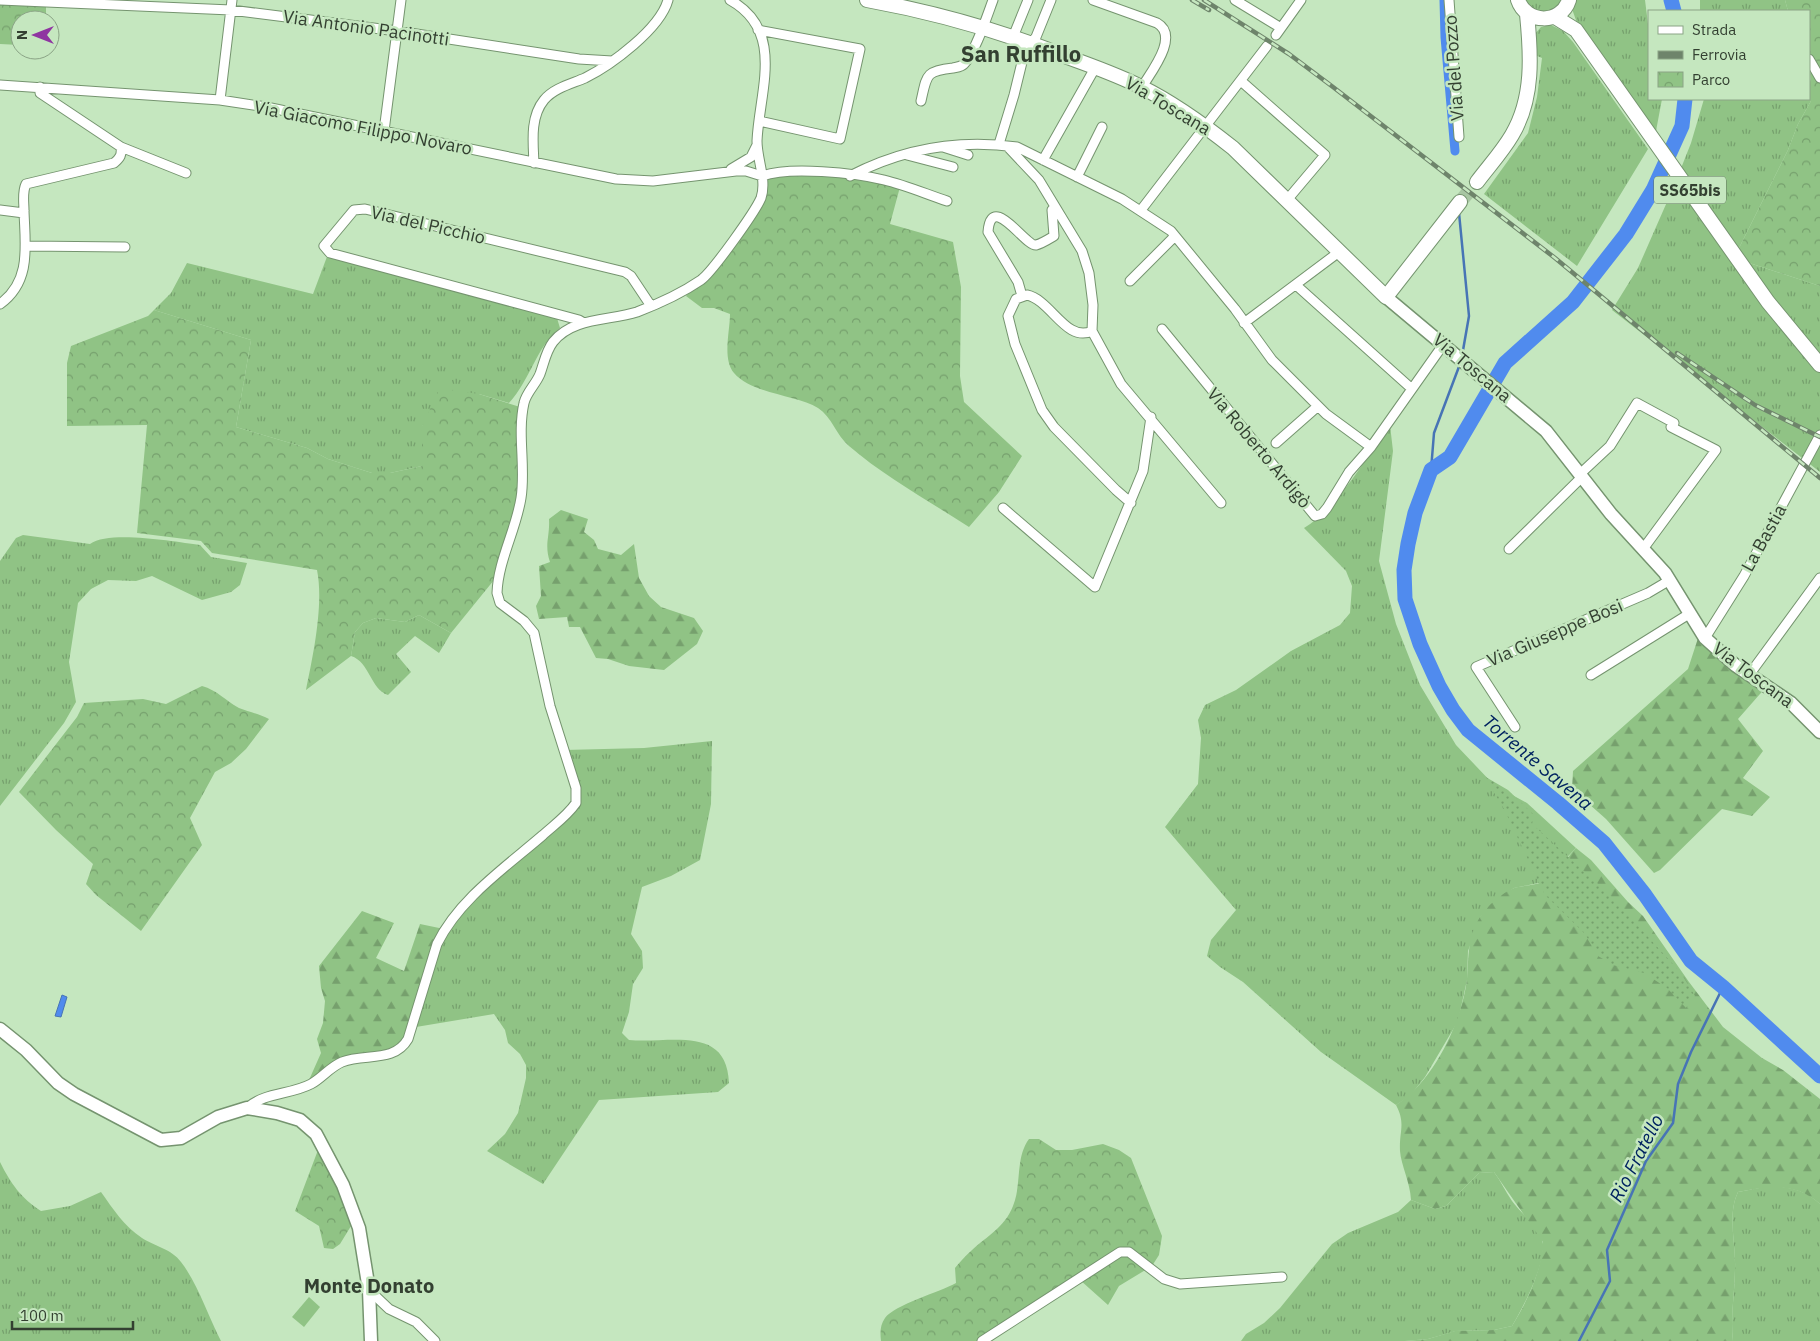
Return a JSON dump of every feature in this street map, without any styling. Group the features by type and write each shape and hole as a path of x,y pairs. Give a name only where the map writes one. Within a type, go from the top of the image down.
{"main road":[{"name":"Via Toscana","path":"867,0 926,11 983,26 1030,43 1142,87 1205,126 1255,168 1386,297 1546,431 1581,476 1670,580 1705,638 1735,665 1791,703 1820,732"},
{"path":"1476,182 1513,134 1521,114 1529,80 1530,42 1527,14 1518,0"},
{"path":"1530,42 1536,26 1569,2"},
{"name":"SS65bis","path":"1569,2 1576,30 1768,302 1820,366"},
{"path":"1527,14 1549,18"},
{"name":"SS65bis","path":"1549,18 1576,30"},
{"path":"1386,297 1460,202"},
{"path":"0,1029 26,1050 58,1083 74,1094 161,1140 181,1138 218,1116 247,1108 276,1113 300,1120 316,1134 343,1185 359,1228 369,1290 371,1341"}],"street":[{"name":"Via Antonio Pacinotti","path":"0,0 231,10 397,31 579,60 612,61"},
{"path":"220,100 232,0"},
{"path":"384,130 401,0"},
{"path":"534,163 534,121 544,100 555,91 599,70 612,61 656,20 668,0"},
{"path":"247,1108 255,1101 265,1097 312,1083 343,1062 384,1056 403,1048 408,1039 437,944 444,929 454,916 576,803 576,788 550,706 534,633 524,621 500,603 497,593 521,498 524,402 535,384 552,342 568,330 584,323 635,312 702,279 714,268 758,203 763,191 757,143 767,70 763,45 758,30 742,9 730,0"},
{"path":"920,101 928,76 936,70 962,66 967,60 994,0"},
{"path":"1013,37 1028,0"},
{"path":"1002,145 1023,55 1038,33 1051,0"},
{"path":"1093,0 1157,23 1164,28 1166,44 1142,87"},
{"path":"1235,0 1278,32 1301,0"},
{"name":"Via del Pozzo","path":"1449,0 1459,137"},
{"path":"758,30 860,49 840,139 759,121"},
{"path":"1141,210 1267,46"},
{"path":"1810,61 1820,78"},
{"path":"1043,160 1096,68"},
{"path":"1241,82 1325,155 1287,200"},
{"name":"Via Giacomo Filippo Novaro","path":"0,85 220,100 384,130 534,163 631,181 746,171 762,176"},
{"path":"40,87 40,93 46,98 121,148 186,173"},
{"path":"1076,177 1102,128"},
{"name":"Via Giacomo Filippo Novaro","path":"724,172 744,163 754,152 757,143"},
{"path":"1002,145 1039,180 1082,251 1089,273 1093,305 1092,331 1121,384 1151,417 1221,503"},
{"path":"850,176 872,165 940,146 1002,145 1017,147 1141,210 1175,236 1272,360 1318,406 1349,433 1370,447"},
{"path":"940,146 968,155"},
{"path":"0,304 18,285 25,260 24,213 26,184 114,163 120,158 121,148"},
{"path":"907,154 953,167"},
{"path":"762,176 774,172 792,170 884,180 947,201"},
{"path":"1022,296 1018,282 988,232 989,223 992,219 1000,217 1007,220 1030,244 1036,245 1054,236 1052,210 1056,208"},
{"name":"Via del Picchio","path":"584,323 579,320 330,253 324,246 354,210 365,209 625,272 631,276 650,306"},
{"path":"0,210 24,213"},
{"path":"1130,281 1175,236"},
{"path":"26,246 125,247"},
{"path":"1244,323 1339,252"},
{"path":"1296,285 1412,389"},
{"path":"1092,331 1085,334 1075,332 1057,318 1043,302 1033,296 1022,296 1016,299 1008,316 1015,344 1035,397 1054,427 1131,503"},
{"name":"Via Roberto Ardigò","path":"1162,329 1315,516 1322,514 1327,508 1349,472 1370,447 1412,389 1448,350"},
{"path":"1509,549 1610,446 1637,403 1674,423 1673,428 1716,450 1643,549"},
{"path":"1276,443 1318,406"},
{"path":"1003,508 1095,587 1143,472 1151,417"},
{"name":"La Bastia","path":"1705,638 1740,583 1820,435"},
{"path":"1749,674 1820,578"},
{"name":"Via Giuseppe Bosi","path":"1515,726 1476,667 1648,593 1670,580"},
{"path":"1591,676 1689,614"},
{"path":"982,1341 1120,1252 1129,1252 1164,1279 1180,1284 1282,1277"},
{"path":"369,1290 390,1309 416,1322 434,1341"}],"green space":[{"path":"0,0 46,2 46,10 10,10 10,44 0,44"},
{"path":"1522,0 1561,0 1556,9 1540,14"},
{"path":"1573,0 1645,0 1648,24 1648,100 1662,100 1656,131 1577,23 1572,9"},
{"path":"1700,0 1785,0 1788,10 1700,10"},
{"path":"1785,0 1820,0 1820,286 1734,258 1788,150 1798,124 1811,101 1810,10 1788,10"},
{"path":"1551,25 1563,31 1573,42 1648,149 1577,266 1484,194 1528,133 1537,97 1542,58 1535,55 1534,35 1541,27"},
{"path":"1810,79 1812,85 1811,101 1798,124 1788,150 1734,258 1820,286 1820,472 1612,310 1638,268 1691,143 1704,100 1810,100"},
{"path":"771,169 822,174 900,187 890,224 953,242 961,287 960,376 964,402 1022,456 999,492 969,527 892,478 849,446 827,416 818,408 799,400 752,386 742,380 734,373 728,360 730,314 714,308 702,308 686,296 747,225 764,191"},
{"path":"328,254 556,315 560,328 545,344 517,394 509,403 479,394 422,426 422,466 390,473 372,473 328,459 307,448 236,427 251,340 154,310 171,293 187,263 313,294"},
{"path":"154,310 251,340 236,427 307,448 328,459 372,473 390,473 422,466 422,426 440,388 479,394 520,407 519,493 513,518 494,580 451,633 419,615 405,622 376,618 363,623 355,632 351,656 306,690 318,614 319,584 317,570 212,553 201,541 137,533 147,425 67,426 67,363 71,346 148,316"},
{"path":"1390,425 1393,451 1379,561 1396,624 1420,685 1456,745 1494,785 1527,803 1576,848 1543,882 1514,888 1499,898 1481,916 1468,951 1467,980 1458,1021 1425,1077 1410,1096 1396,1105 1321,1052 1243,982 1207,956 1211,940 1236,910 1165,827 1198,784 1201,738 1198,720 1205,705 1236,690 1291,651 1340,625 1350,613 1352,586 1346,571 1304,528 1340,495"},
{"path":"561,510 588,519 584,532 594,540 598,549 621,555 634,544 639,578 649,596 661,607 694,618 703,631 697,644 664,670 629,666 608,659 596,658 580,627 569,627 567,617 539,619 536,606 541,596 539,566 550,562 547,545 549,519"},
{"path":"23,535 90,544 99,540 127,537 200,545 211,557 247,563 240,585 231,592 202,600 152,576 136,581 108,580 91,589 78,603 69,662 76,702 64,723 0,806 0,561 16,538"},
{"path":"419,615 451,633 439,653 415,636 396,654 411,672 388,695 377,687 362,664 351,656 355,632 363,623 376,618 405,622"},
{"path":"1700,632 1767,686 1738,719 1763,751 1743,778 1770,797 1752,816 1722,809 1660,870 1654,873 1606,819 1572,789 1573,771 1688,669"},
{"path":"202,686 212,690 239,708 269,719 246,749 231,763 215,772 190,818 202,845 141,931 96,895 86,884 93,864 19,792 77,717 84,703 143,699 166,704"},
{"path":"712,741 711,804 700,860 671,876 642,887 631,934 642,951 643,968 633,984 629,1012 622,1033 629,1040 678,1040 693,1041 707,1045 718,1052 726,1064 729,1083 718,1092 599,1100 543,1184 487,1151 505,1134 518,1113 526,1078 526,1065 520,1054 508,1043 505,1030 494,1014 416,1027 444,937 465,905 564,812 574,800 564,750 644,748"},
{"path":"1484,776 1508,790 1534,815 1532,824 1608,893 1681,973 1695,996 1686,1008 1667,988 1644,973 1613,965 1598,956 1585,934 1545,895 1504,809"},
{"path":"1576,848 1591,860 1643,916 1723,1027 1762,1058 1783,1070 1820,1099 1820,1204 1811,1197 1791,1189 1771,1187 1738,1192 1732,1220 1735,1258 1733,1341 1405,1341 1428,1339 1455,1331 1494,1330 1512,1326 1523,1307 1537,1275 1543,1242 1494,1172 1479,1173 1446,1206 1435,1209 1411,1200 1400,1151 1401,1117 1396,1105 1422,1082 1444,1050 1459,1014 1464,996 1471,940 1480,917 1491,904 1509,890 1544,881 1557,870"},
{"path":"362,911 394,923 376,958 404,971 420,924 444,929 403,1048 357,1058 309,1080 321,1053 317,1039 323,1023 325,1001 321,988 319,966"},
{"path":"1029,1139 1039,1139 1056,1150 1072,1150 1103,1144 1119,1150 1131,1158 1162,1236 1159,1255 1152,1266 1119,1286 1108,1305 1080,1280 989,1341 881,1341 882,1323 890,1313 956,1283 955,1268 1005,1220 1016,1198 1020,1163"},
{"path":"318,1150 342,1198 351,1226 340,1244 333,1249 324,1248 319,1226 295,1211"},
{"path":"0,1162 17,1190 41,1211 70,1206 101,1192 119,1217 130,1228 142,1238 173,1254 181,1262 198,1290 221,1341 0,1341"},
{"path":"1494,1172 1512,1201 1539,1232 1543,1244 1541,1263 1537,1274 1512,1326 1494,1330 1456,1331 1428,1339 1405,1341 1241,1341 1246,1334 1264,1323 1280,1308 1332,1244 1348,1233 1398,1212 1411,1200 1435,1209 1446,1206 1479,1173"},
{"path":"1770,1186 1797,1190 1809,1195 1820,1204 1820,1341 1733,1341 1735,1258 1732,1220 1735,1201 1738,1192"},
{"path":"309,1297 320,1307 304,1327 292,1317"}],"water":[{"path":"62,995 67,997 61,1017 55,1016"}],"waterway":[{"path":"1444,0 1445,37 1455,151"},
{"name":"Torrente Savena","path":"1671,0 1674,10"},
{"name":"Torrente Savena","path":"1685,100 1682,126 1653,190 1626,234 1573,302 1505,363 1450,457 1431,470 1415,513 1408,544 1404,570 1405,599 1420,644 1439,686 1453,710 1468,730 1604,843 1645,895 1691,961 1723,987 1820,1076"},
{"path":"1459,213 1469,316 1462,356"},
{"path":"1431,470 1434,433 1460,364"},
{"name":"Rio Fratello","path":"1579,1341 1610,1281 1607,1250 1646,1161 1673,1123 1678,1084 1691,1052 1723,987"}],"tunnel":[{"path":"1460,202 1477,182"}],"railway":[{"path":"1192,0 1209,10"},
{"path":"1204,0 1289,54 1555,258 1820,478"},
{"path":"1677,353 1755,405 1820,437"}],"district":[{"name":"San Ruffillo","path":"1021,54"},
{"name":"Monte Donato","path":"369,1286"}]}
